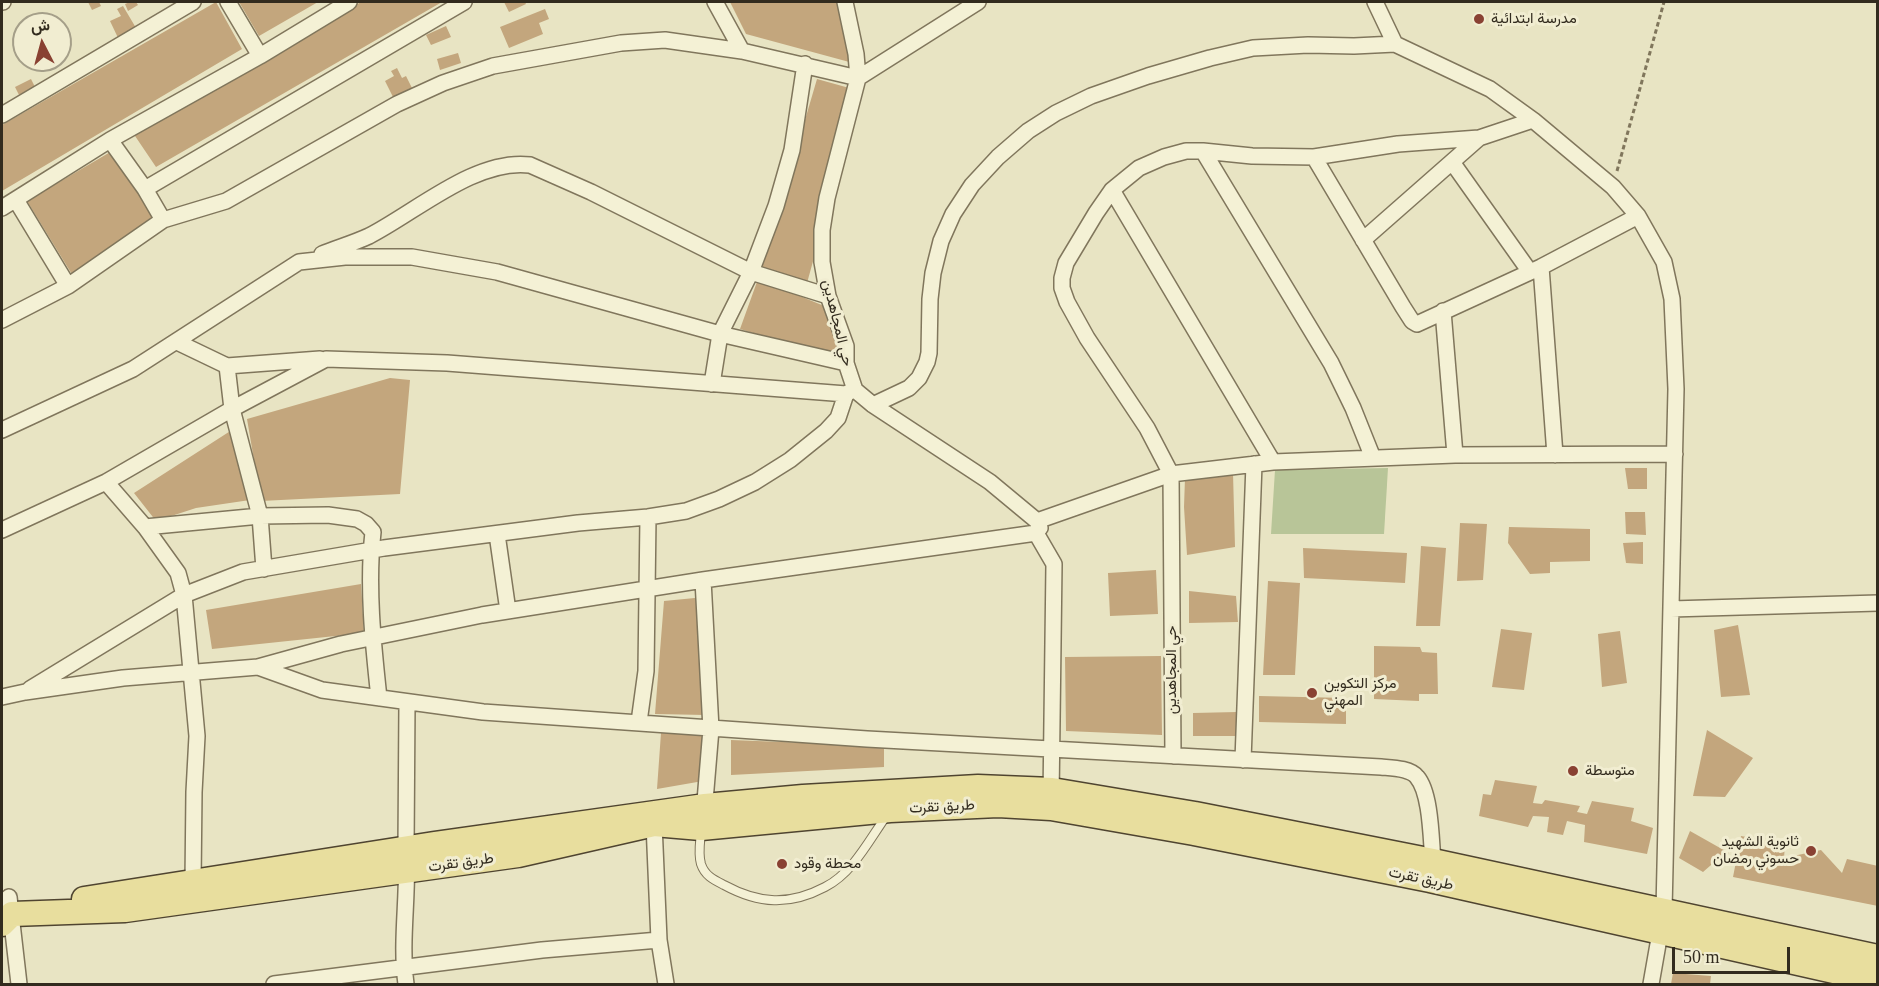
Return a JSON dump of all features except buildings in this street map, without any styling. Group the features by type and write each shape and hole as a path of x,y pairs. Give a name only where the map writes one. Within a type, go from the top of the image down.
{"main road":[{"name":"طريق تقرت","path":"6,908 125,910 406,860 703,817 803,796 893,800 978,787 1051,799 1195,814 1663,921 1878,957"},
{"name":"طريق تقرت","path":"6,908 193,882 406,860 518,855 654,824 703,817"},
{"name":"طريق تقرت","path":"1663,921 1878,981"}],"street":[{"path":"2,115 193,2"},
{"path":"228,2 260,56"},
{"path":"2,208 110,140 260,56 349,2"},
{"path":"145,189 464,2"},
{"path":"715,2 742,51"},
{"name":"حي المجاهدين","path":"845,2 856,54 858,78 827,198 822,230 822,262 828,296 846,346 850,392"},
{"path":"2,320 68,286 163,220 226,201 397,104 442,83 494,66 621,43 665,40 742,51 858,78 978,2"},
{"path":"1375,2 1395,44"},
{"path":"873,405 909,388 919,378 929,353 930,299 933,273 941,241 953,214 972,185 998,157 1028,131 1056,112 1090,96 1148,76 1253,48 1395,44 1490,89 1533,120 1613,187 1638,216 1664,262 1672,299 1676,389 1663,921 1651,984"},
{"path":"712,384 720,334 751,272 776,206 792,150 805,64"},
{"path":"1171,474 1147,428 1087,338 1062,288 1066,263 1112,190 1138,168 1186,151 1252,156 1314,157 1398,144 1479,138 1533,120"},
{"path":"1363,240 1479,138"},
{"path":"110,140 145,189 163,220"},
{"path":"1203,151 1332,363 1353,408 1372,458"},
{"path":"1314,157 1412,321 1417,324 1535,270 1638,216"},
{"path":"1452,162 1535,270 1555,454"},
{"path":"2,430 133,369 299,262 368,236 469,177 490,168 530,165 591,192 751,272 828,296"},
{"path":"1112,190 1273,462"},
{"path":"16,200 68,286"},
{"path":"299,262 345,257 412,257 496,272 720,334 846,363"},
{"path":"1443,311 1455,455"},
{"path":"177,342 227,366 326,359 447,363 712,384 850,392 990,482 1036,527 1054,564 1051,799"},
{"path":"2,530 106,482 232,409 326,359"},
{"path":"227,366 232,409 260,516 264,569"},
{"path":"25,692 184,595 243,572 371,550 648,517 686,511 719,499 755,482 790,460 826,431 838,418 850,392"},
{"path":"2,697 123,678 258,667 341,644 508,611 1036,527 1171,474 1273,462 1372,458 1455,455 1675,454"},
{"path":"1243,760 1254,464"},
{"name":"حي المجاهدين","path":"1171,474 1173,756"},
{"path":"106,482 145,527 178,573 184,595 197,736 193,882"},
{"path":"145,527 260,516 328,515 357,519 366,524 374,532 371,550 373,637 379,698"},
{"path":"639,722 646,671 648,517"},
{"path":"497,534 508,611"},
{"path":"703,580 711,729 703,817"},
{"path":"1671,609 1878,603"},
{"path":"258,667 322,690 483,712 711,729 1406,770 1417,776 1426,796 1432,870"},
{"path":"406,984 404,968 407,702"},
{"path":"654,824 659,940 666,984"},
{"path":"6,908 19,984"},
{"path":"274,984 542,950 659,940"}],"lane":[{"path":"703,817 699,849 702,866 709,877 743,894 761,900 781,901 797,899 826,887 849,869 893,800"}],"path":[{"path":"1613,187 1664,2"}],"green space":[{"path":"1388,468 1384,534 1271,534 1275,470"}],"place":[{"name":"مدرسة ابتدائية","path":"1479,19"},
{"name":"مركز التكوين المهني","path":"1312,693"},
{"name":"متوسطة","path":"1573,771"},
{"name":"ثانوية الشهيد حسوني رمضان","path":"1811,851"},
{"name":"محطة وقود","path":"782,864"}]}
